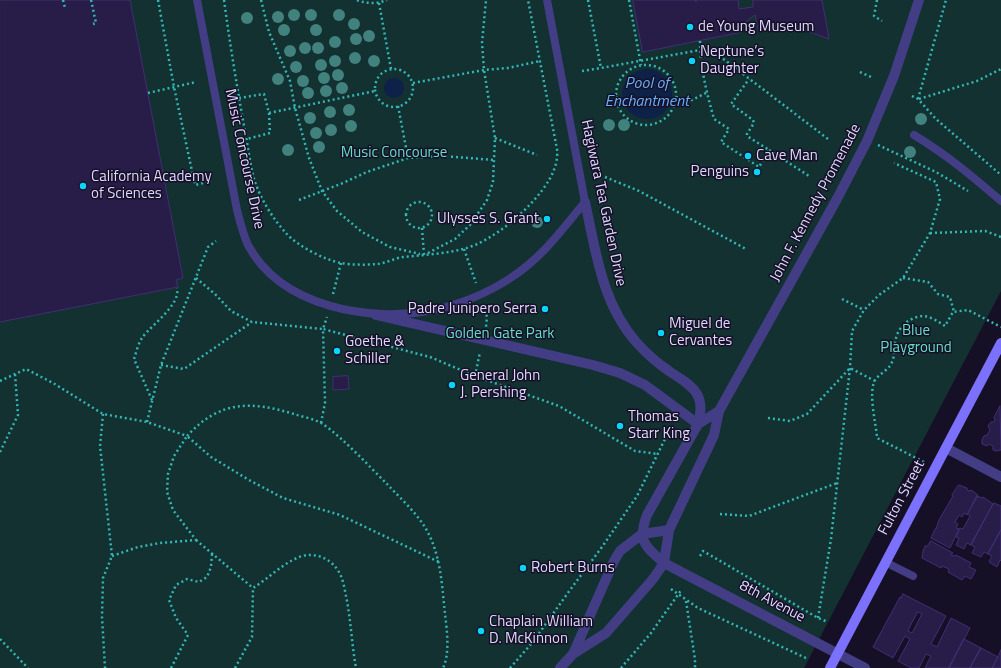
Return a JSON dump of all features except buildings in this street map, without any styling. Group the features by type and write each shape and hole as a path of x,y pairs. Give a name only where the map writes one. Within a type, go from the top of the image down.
{"main road":[{"name":"Fulton Street","path":"830,668 1001,343"}],"street":[{"name":"John F. Kennedy Promenade","path":"560,668 573,654 606,633 653,579 664,563 669,530 714,435 719,410 838,197 867,141 898,64 919,0"},
{"name":"Hagiwara Tea Garden Drive","path":"585,202 601,276 611,303 626,329 646,353 684,382 698,395 701,415 698,424"},
{"name":"Music Concourse Drive","path":"376,315 593,365 620,373 645,385 698,424"},
{"name":"John F. Kennedy Promenade","path":"642,534 646,515 698,424 719,410"},
{"path":"946,448 1001,477"},
{"name":"John F. Kennedy Promenade","path":"573,654 614,561 620,551 642,534 669,530"},
{"path":"642,534 646,548 664,563"},
{"name":"8th Avenue","path":"664,563 865,668"}],"lane":[{"name":"Music Concourse Drive","path":"197,0 237,210 244,235 248,246 255,256 272,274 293,291 316,302 376,315 417,313 466,301 495,288 520,272 542,254 585,202"},
{"name":"Hagiwara Tea Garden Drive","path":"547,0 585,202"},
{"path":"914,135 950,158 1001,201"},
{"path":"886,562 912,576"}],"path":[{"path":"63,0 65,8"},
{"path":"91,0 96,24 94,24"},
{"path":"158,0 174,87 195,185 211,181"},
{"path":"224,0 239,98 254,179 270,214 287,235 313,253 341,263 378,264 390,262 401,257 464,249 491,236 516,217 538,195 550,180 554,171 558,149 528,0"},
{"path":"261,0 269,32 290,80 295,108 309,158 322,191 337,211 367,235 390,247 424,255 455,239 477,217 487,200 490,191 494,173 495,138 484,70 482,31 486,0"},
{"path":"357,0 365,3 378,3 386,0"},
{"path":"588,0 600,68"},
{"path":"629,0 641,65"},
{"path":"877,0 874,16 882,21"},
{"path":"918,99 946,0"},
{"path":"378,3 391,69"},
{"path":"700,41 706,93 714,119 729,129 721,142 759,167 769,150"},
{"path":"582,71 700,50 717,54 828,139"},
{"path":"413,83 484,70 508,68 540,61"},
{"path":"649,64 665,71 672,79 676,97 675,104 665,118 655,124 644,125 633,122 625,116 620,110 617,102 616,92 618,83 628,70 641,65 649,64"},
{"path":"391,69 404,71 413,83 412,96 406,103 398,106 391,106 383,103 375,91 375,85 378,77 391,69"},
{"path":"918,99 977,82 1001,69"},
{"path":"860,72 871,77"},
{"path":"750,79 731,104 753,120 754,123 747,136 809,176"},
{"path":"148,93 196,82"},
{"path":"269,113 375,91"},
{"path":"676,97 692,100 706,93"},
{"path":"239,98 264,94 269,113 270,133 247,139"},
{"path":"912,96 918,99 936,120 1001,175"},
{"path":"398,106 408,158"},
{"path":"495,138 537,155"},
{"path":"867,141 930,169 969,191"},
{"path":"299,200 343,183 375,168 408,158 443,156 494,160"},
{"path":"818,618 831,539 850,368 852,331 864,310 879,295 903,278 930,233 940,199 936,182 894,162"},
{"path":"605,177 639,191 746,249"},
{"path":"423,202 430,208 432,216 429,224 422,228 409,225 406,217 408,208 415,203 423,202"},
{"path":"422,228 424,255"},
{"path":"930,233 985,231 1001,237"},
{"path":"147,422 161,365 208,247 216,240"},
{"path":"464,249 476,283"},
{"path":"331,300 341,263"},
{"path":"196,278 215,294 231,311 252,322 323,329 430,357 475,376 560,406 636,451 658,454"},
{"path":"903,278 928,282 938,294 950,297 954,312 945,326 933,319 923,316 912,319 903,324 897,334 893,361 889,367 877,377 873,388 877,438 935,468"},
{"path":"152,401 134,359 141,339 174,303 178,292 177,288"},
{"path":"842,299 864,310"},
{"path":"484,304 487,317 485,331"},
{"path":"954,312 968,310 1001,327"},
{"path":"322,423 325,403 323,329 327,317"},
{"path":"161,365 184,369 252,322"},
{"path":"475,376 480,351"},
{"path":"850,368 875,381"},
{"path":"768,418 790,421 807,414 850,368"},
{"path":"0,381 26,369 53,383 103,414 147,422 187,436 211,457 283,498 340,515 439,562"},
{"path":"0,452 18,415 16,374"},
{"path":"253,588 196,540 173,510 167,492 168,474 174,456 187,436 199,423 221,411 238,405 257,405 277,409 322,423 343,440 416,515 426,529 439,562 446,627 447,661 443,668"},
{"path":"103,414 100,446 112,556 103,578 102,617 105,668"},
{"path":"510,668 532,643 637,496 666,437"},
{"path":"720,514 749,516 837,483"},
{"path":"112,556 138,547 160,543 196,540"},
{"path":"700,556 703,551 818,618 828,622"},
{"path":"171,668 188,635 176,618 169,600 176,585 187,580 198,582 207,577 211,567 212,554"},
{"path":"253,588 297,558 314,555 325,558 329,561 338,570 343,583 356,668"},
{"path":"235,668 252,637 253,588"},
{"path":"671,589 698,608 808,659"},
{"path":"621,668 651,633 682,589"},
{"path":"686,601 695,668"},
{"path":"0,639 28,668"}],"green space":[{"name":"Golden Gate Park","path":"0,0 1001,0 1001,291 804,668 0,668"}],"water":[{"name":"Pool of Enchantment","path":"647,69 656,71 665,76 670,85 672,94 670,103 665,112 656,117 647,119 638,117 629,112 624,103 622,94 624,85 629,76 638,71"},
{"path":"394,78 401,81 404,88 401,95 394,98 387,95 384,88 387,81"}],"place":[{"name":"de Young Museum","path":"690,27"},
{"name":"Neptune’s Daughter","path":"692,61"},
{"name":"Cave Man","path":"748,156"},
{"name":"Penguins","path":"757,172"},
{"name":"California Academy of Sciences","path":"83,186"},
{"name":"Ulysses S. Grant","path":"547,219"},
{"name":"Padre Junipero Serra","path":"545,309"},
{"name":"Miguel de Cervantes","path":"661,333"},
{"name":"Goethe & Schiller","path":"337,351"},
{"name":"General John J. Pershing","path":"452,385"},
{"name":"Thomas Starr King","path":"620,426"},
{"name":"Robert Burns","path":"523,568"},
{"name":"Chaplain William D. McKinnon","path":"481,631"}],"park label":[{"name":"Music Concourse","path":"394,153"},
{"name":"Blue Playground","path":"916,340"}]}
